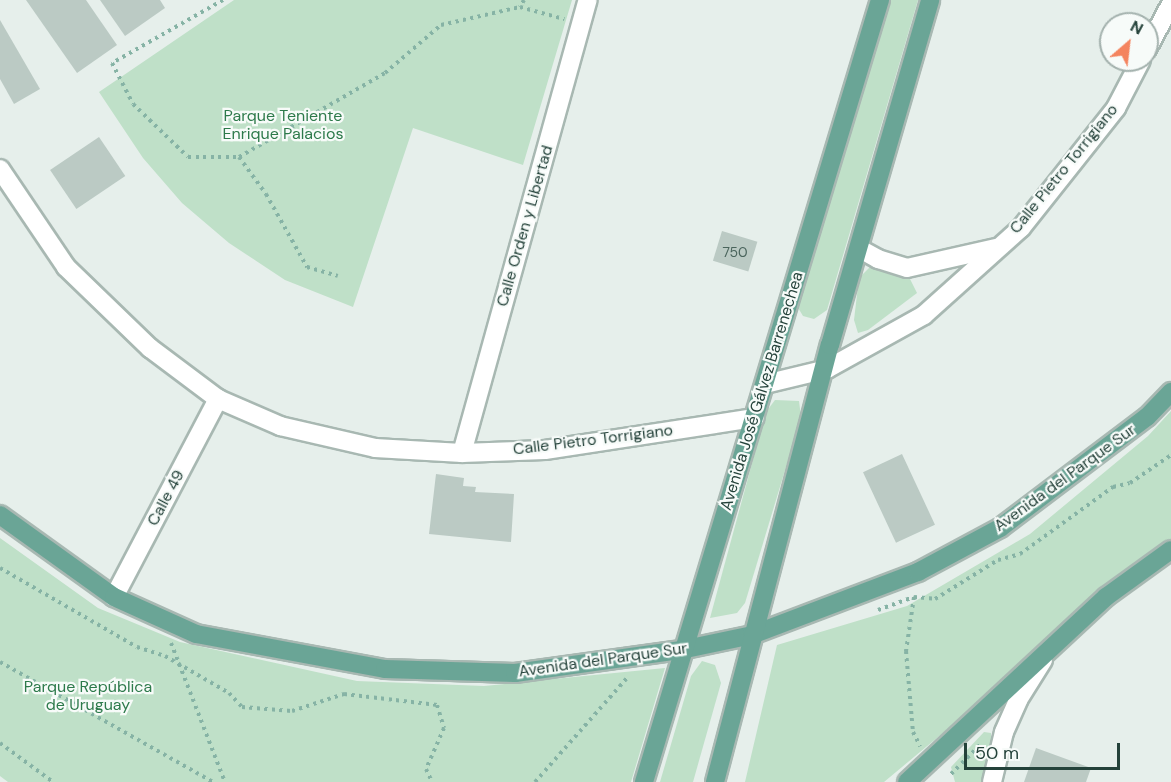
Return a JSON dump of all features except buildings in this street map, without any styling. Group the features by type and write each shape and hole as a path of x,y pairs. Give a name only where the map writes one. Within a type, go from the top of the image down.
{"main road":[{"path":"715,782 752,635 930,0"},
{"name":"Avenida José Gálvez Barrenechea","path":"644,782 681,650 765,384 875,1"},
{"name":"Avenida del Parque Sur","path":"0,515 114,597 196,634 385,669 515,673 681,650 752,635 918,572 1000,528 1147,417 1171,392"},
{"path":"907,782 1106,597 1171,550"}],"street":[{"name":"Calle Orden y Libertad","path":"462,453 588,0"},
{"path":"1159,26 1171,4"},
{"name":"Calle Pietro Torrigiano","path":"765,384 827,369 924,315 1021,228 1116,108 1135,72"},
{"name":"Calle Pietro Torrigiano","path":"0,169 66,267 150,348 218,399 280,426 375,448 462,453 545,450 754,418"},
{"path":"861,249 878,259 908,268 1000,247"},
{"name":"Calle 49","path":"114,597 218,399"},
{"path":"992,782 1004,732 1018,700 1048,652"}],"path":[{"path":"223,0 112,63 133,104 188,157 239,157 385,74 441,25 520,7 582,24"},
{"path":"520,7 524,0"},
{"path":"239,157 266,194 307,267 338,276"},
{"path":"0,568 137,646 179,664 229,693 242,707 292,711 344,694 437,705 444,728 426,769 432,782"},
{"path":"918,572 906,651 913,732 928,764"},
{"path":"163,619 225,782"},
{"path":"535,782 647,654"},
{"path":"0,662 213,782"},
{"path":"951,774 983,742"},
{"path":"0,743 53,782"}],"green space":[{"name":"Parque Teniente Enrique Palacios","path":"234,0 572,0 523,165 413,128 353,307 285,280 229,243 182,203 143,158 99,92"},
{"path":"890,0 918,0 827,310 814,319 803,316 797,306"},
{"path":"871,266 884,266 908,275 917,293 868,330 858,333 854,320 859,278"},
{"path":"775,400 799,401 801,417 745,603 737,613 710,618 766,412"},
{"path":"1171,411 1171,542 1127,569 998,687 884,782 745,782 777,645 907,606 1030,534 1148,436"},
{"name":"Parque República de Uruguay","path":"0,538 98,608 180,642 357,681 484,686 665,668 631,782 8,782 0,776"},
{"path":"702,661 715,665 721,683 693,782 660,782 691,676"},
{"path":"984,732 991,733 991,751 983,782 955,782 951,767"}]}
